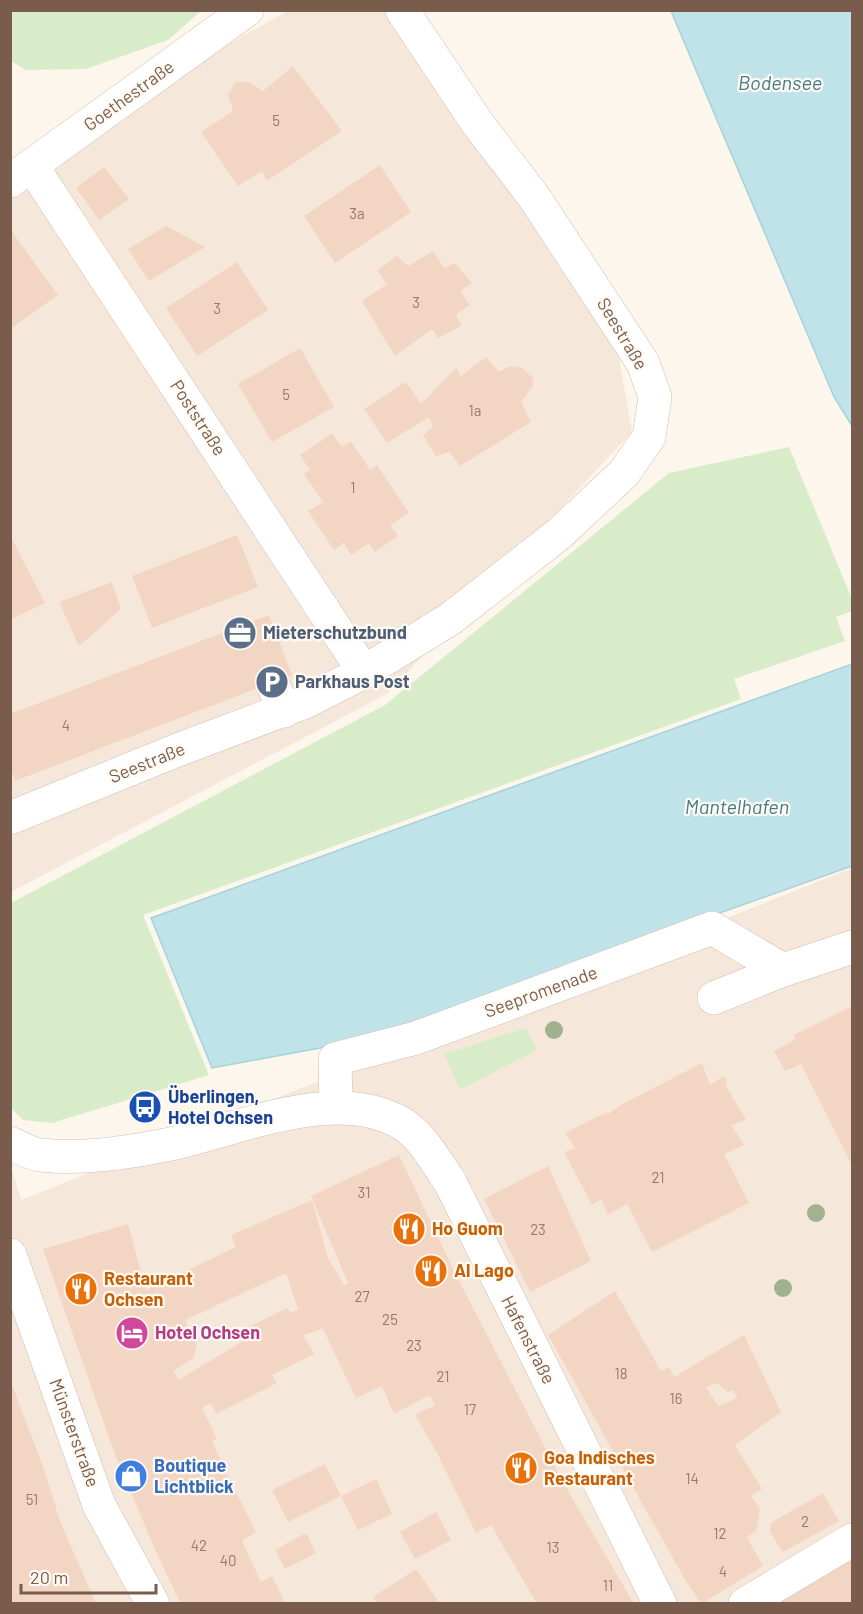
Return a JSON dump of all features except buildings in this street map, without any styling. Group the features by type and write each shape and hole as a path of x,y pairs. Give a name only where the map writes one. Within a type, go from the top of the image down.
{"street":[{"name":"Goethestraße","path":"21,173 247,10"},
{"name":"Seestraße","path":"10,818 278,696 364,672 450,619 559,534 624,473 649,437 654,397 643,363 534,197 478,124 402,10"},
{"name":"Poststraße","path":"21,173 364,672"},
{"name":"Seepromenade","path":"336,1107 335,1059 416,1038 712,928 783,970"},
{"path":"714,998 783,970 852,947"},
{"name":"Hafenstraße","path":"10,1143 38,1155 95,1155 171,1144 270,1118 336,1107 374,1111 401,1123 417,1135 450,1182 660,1604"},
{"name":"Münsterstraße","path":"10,1255 99,1505 153,1604"},
{"path":"745,1604 852,1540"}],"shaded area":[{"path":"288,11 387,11 616,340 632,432 387,694 11,892 10,163 12,164"},
{"path":"852,868 852,1603 11,1603 10,1163 21,1200"}],"green space":[{"path":"11,10 201,11 168,40 86,69 26,70 11,61"},
{"path":"789,447 852,599 852,611 836,617 845,641 734,679 741,699 143,915 209,1075 52,1123 23,1120 11,1108 11,903 385,705 669,473"},
{"path":"526,1028 537,1050 460,1090 444,1054"}],"water":[{"name":"Bodensee","path":"671,11 852,11 852,426 834,397"},
{"name":"Mantelhafen","path":"852,664 852,866 363,1040 212,1068 151,918"}],"place":[{"name":"Mieterschutzbund","path":"240,633"},
{"name":"Parkhaus Post","path":"272,682"},
{"name":"Überlingen, Hotel Ochsen","path":"145,1107"},
{"name":"Ho Guom","path":"409,1229"},
{"name":"Al Lago","path":"431,1271"},
{"name":"Restaurant Ochsen","path":"81,1289"},
{"name":"Hotel Ochsen","path":"132,1333"},
{"name":"Goa Indisches Restaurant","path":"521,1468"},
{"name":"Boutique Lichtblick","path":"131,1476"}]}
